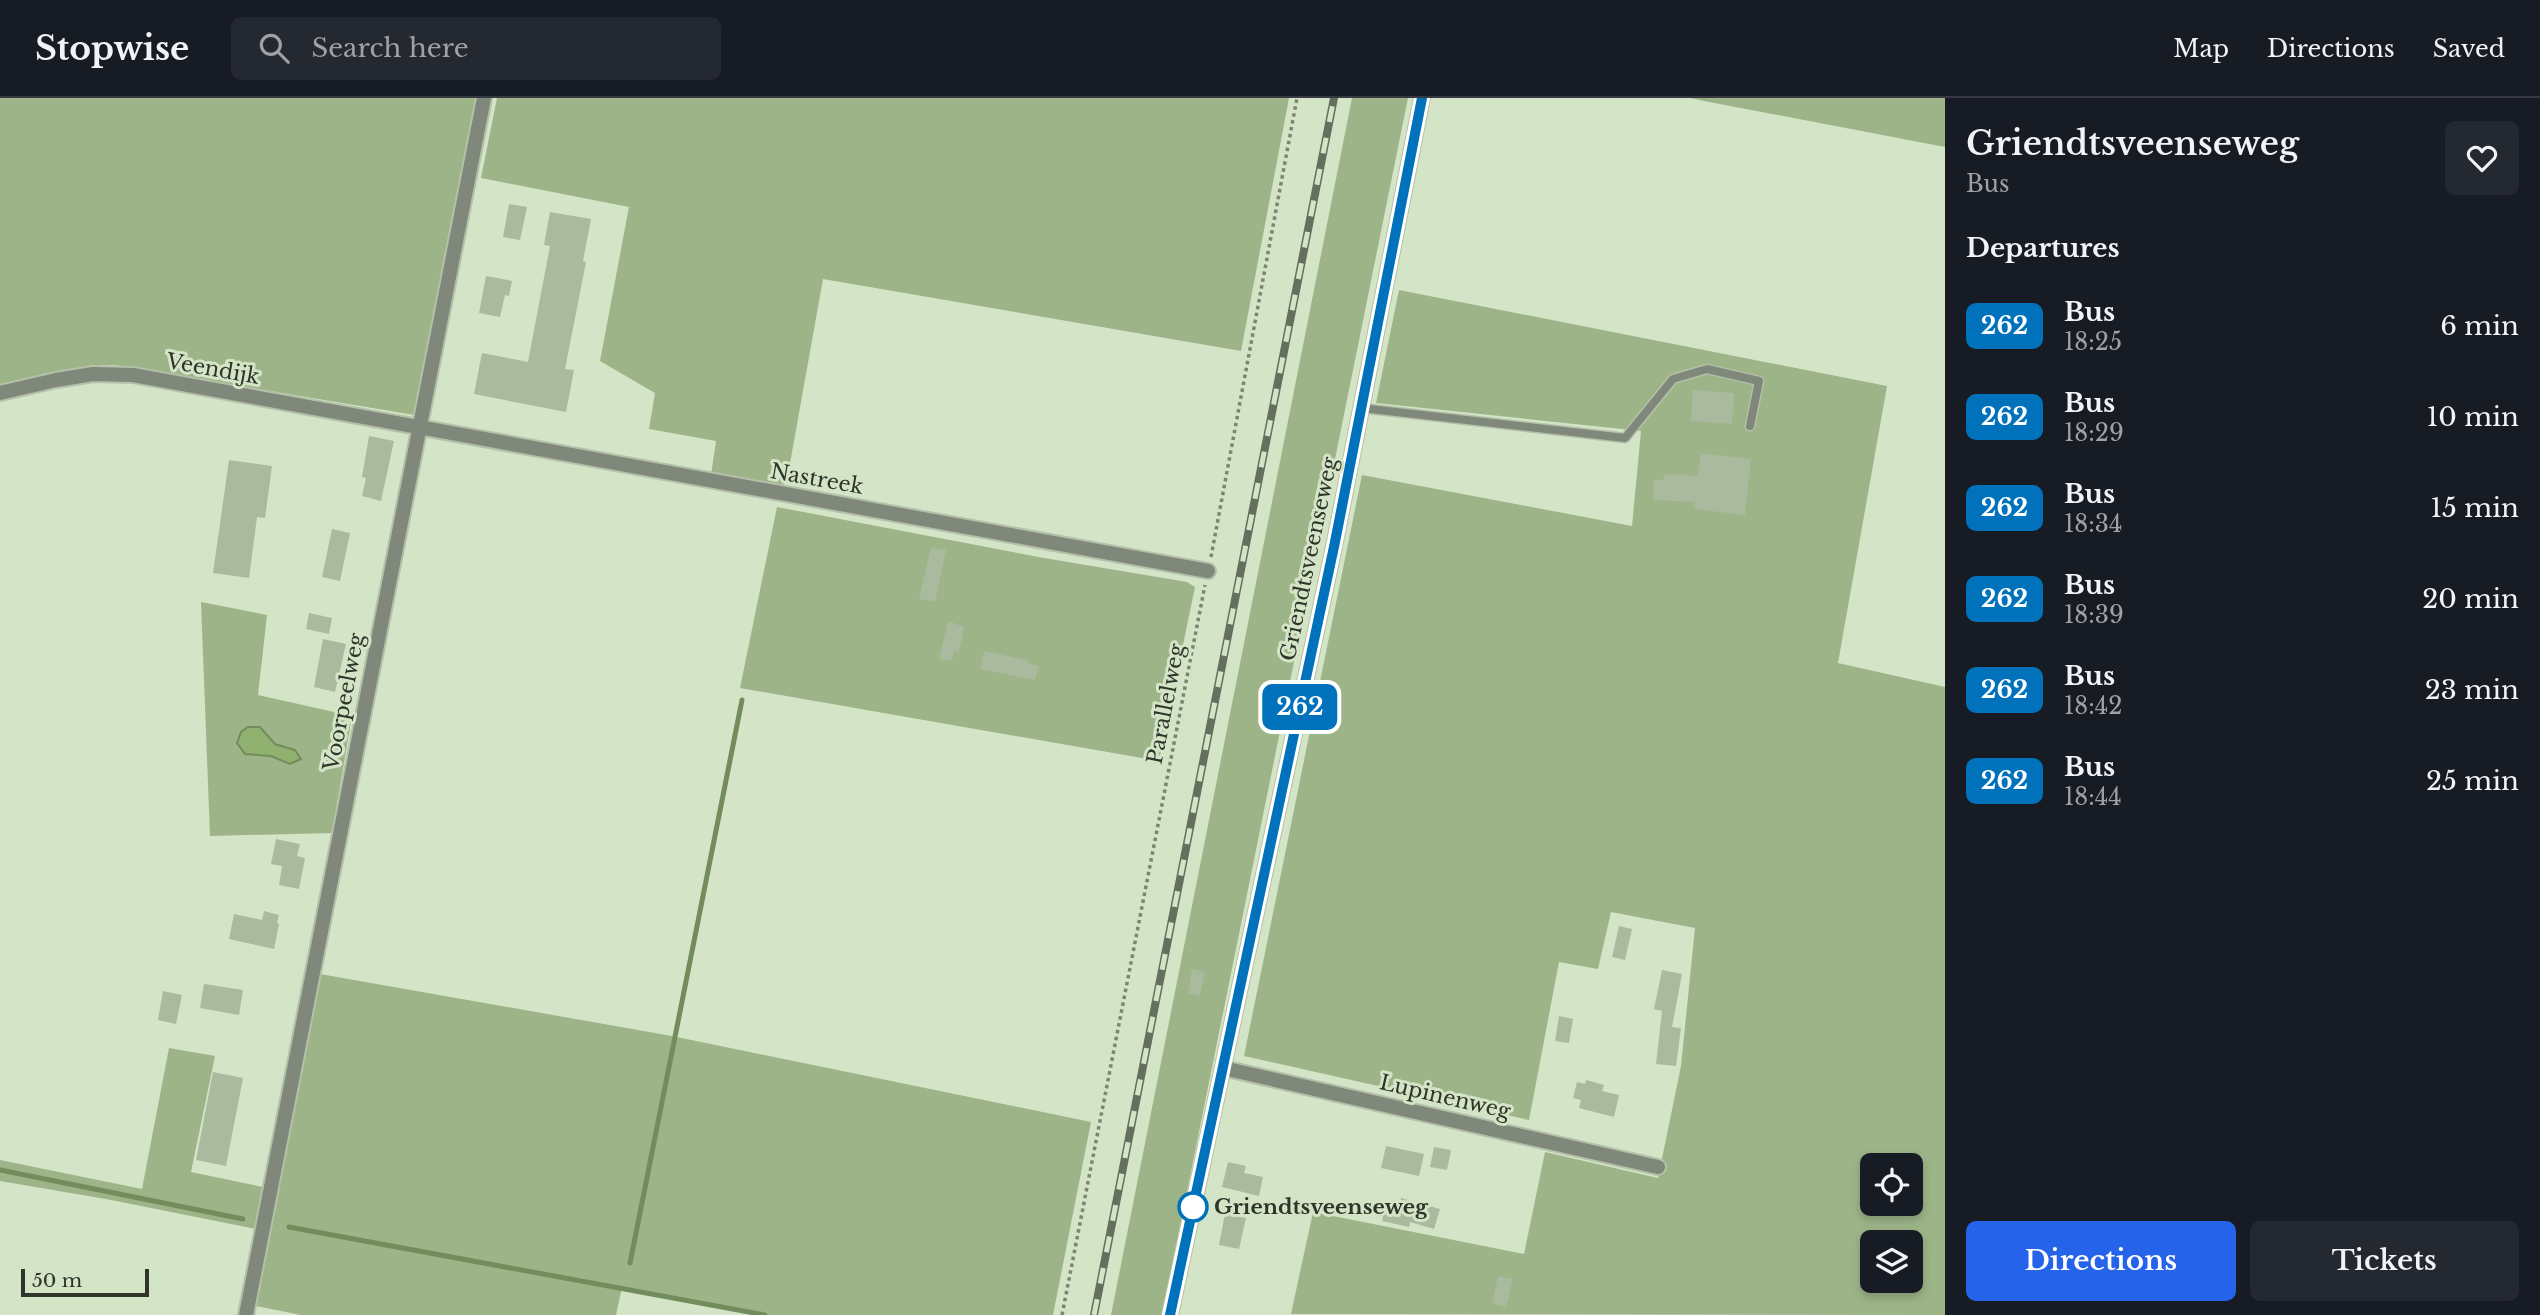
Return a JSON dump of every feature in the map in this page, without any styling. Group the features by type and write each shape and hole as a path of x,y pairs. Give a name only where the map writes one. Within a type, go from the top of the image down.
{"street":[{"name":"Voorpeelweg","path":"246,1315 484,98"},
{"name":"Griendtsveenseweg","path":"1170,1315 1332,555 1422,98"},
{"name":"Veendijk","path":"0,393 93,374 133,375 419,428"},
{"name":"Nastreek","path":"419,428 1208,571"},
{"name":"Lupinenweg","path":"1223,1068 1658,1167"}],"lane":[{"path":"1361,408 1625,438 1673,379 1707,369 1759,381 1750,426"}],"path":[{"name":"Parallelweg","path":"1062,1315 1208,571 1297,98"}],"shaded area":[{"path":"0,98 477,98 414,415 115,365 93,365 0,386"},
{"path":"497,98 1289,98 1241,351 823,279 789,469 783,488 711,475 716,441 649,429 655,393 600,361 629,207 481,178"},
{"path":"1352,98 1408,98 1162,1315 1111,1315"},
{"path":"1690,98 1945,98 1945,147 1704,101"},
{"path":"1399,290 1887,386 1838,663 1945,687 1945,1315 1291,1314 1313,1212 1524,1254 1545,1152 1658,1178 1681,1066 1695,928 1611,912 1598,969 1559,962 1529,1120 1244,1056 1362,475 1632,526 1641,431 1376,403"},
{"path":"777,507 1044,558 1187,582 1195,587 1159,761 740,688"},
{"path":"201,602 267,615 258,695 352,716 332,833 210,836","holes":["259,727 275,744 295,750 290,764 271,756 245,754"]},
{"path":"248,727 260,727 275,744 295,750 301,759 290,764 271,756 245,754 237,743 241,732"},
{"path":"320,974 672,1036 1091,1122 1053,1315 755,1315 622,1288 616,1315 301,1315 256,1306"},
{"path":"169,1048 215,1056 191,1172 263,1187 256,1229 0,1181 0,1160 142,1189"}],"building":[{"path":"509,204 527,207 520,240 503,237"},
{"path":"550,212 591,219 583,261 586,262 565,369 574,370 566,412 474,394 482,353 528,362 550,246 544,245"},
{"path":"486,276 512,281 509,296 505,295 500,317 479,313"},
{"path":"1693,390 1734,393 1732,424 1691,421"},
{"path":"369,436 394,441 381,501 362,496 366,478 362,477"},
{"path":"1701,453 1751,459 1745,515 1694,509 1695,502 1653,500 1654,479 1664,480 1664,474 1698,476"},
{"path":"229,460 272,466 265,518 257,517 249,578 213,573"},
{"path":"332,529 350,533 340,581 322,577"},
{"path":"931,547 946,550 935,602 919,599"},
{"path":"309,613 332,618 329,634 306,629"},
{"path":"948,621 964,627 959,652 954,651 952,661 939,659"},
{"path":"323,639 346,644 335,692 314,687"},
{"path":"984,651 1029,661 1028,663 1039,666 1035,680 980,669"},
{"path":"276,839 300,844 297,856 305,858 299,889 279,885 282,866 271,864"},
{"path":"264,911 279,915 274,949 229,939 234,914 262,920"},
{"path":"1619,926 1632,929 1625,960 1612,957"},
{"path":"1192,969 1205,972 1200,996 1188,993"},
{"path":"1662,970 1682,974 1672,1027 1681,1028 1676,1066 1656,1064 1662,1011 1654,1009"},
{"path":"204,984 243,990 239,1015 200,1008"},
{"path":"163,991 182,995 176,1024 158,1020"},
{"path":"1559,1016 1573,1019 1569,1043 1555,1041"},
{"path":"213,1072 243,1078 226,1166 196,1160"},
{"path":"1586,1080 1604,1085 1602,1091 1619,1095 1614,1117 1579,1108 1581,1100 1573,1098 1577,1082 1585,1084"},
{"path":"1386,1146 1424,1154 1419,1176 1381,1168"},
{"path":"1434,1147 1451,1150 1447,1170 1430,1167"},
{"path":"1228,1162 1246,1166 1244,1173 1263,1177 1259,1196 1222,1187"},
{"path":"1401,1198 1440,1209 1434,1229 1410,1222 1409,1227 1382,1221 1385,1208 1399,1211"},
{"path":"1225,1214 1246,1218 1239,1249 1219,1245"},
{"path":"1498,1276 1513,1279 1506,1307 1492,1304"}],"waterway":[{"path":"630,1263 742,700"},
{"path":"0,1170 243,1219"},
{"path":"289,1227 765,1315"}],"railway":[{"path":"1094,1315 1334,98"}],"bus line":[{"name":"262","path":"1170,1315 1335,542 1422,98"}],"place":[{"name":"Griendtsveenseweg","path":"1193,1207"}]}
